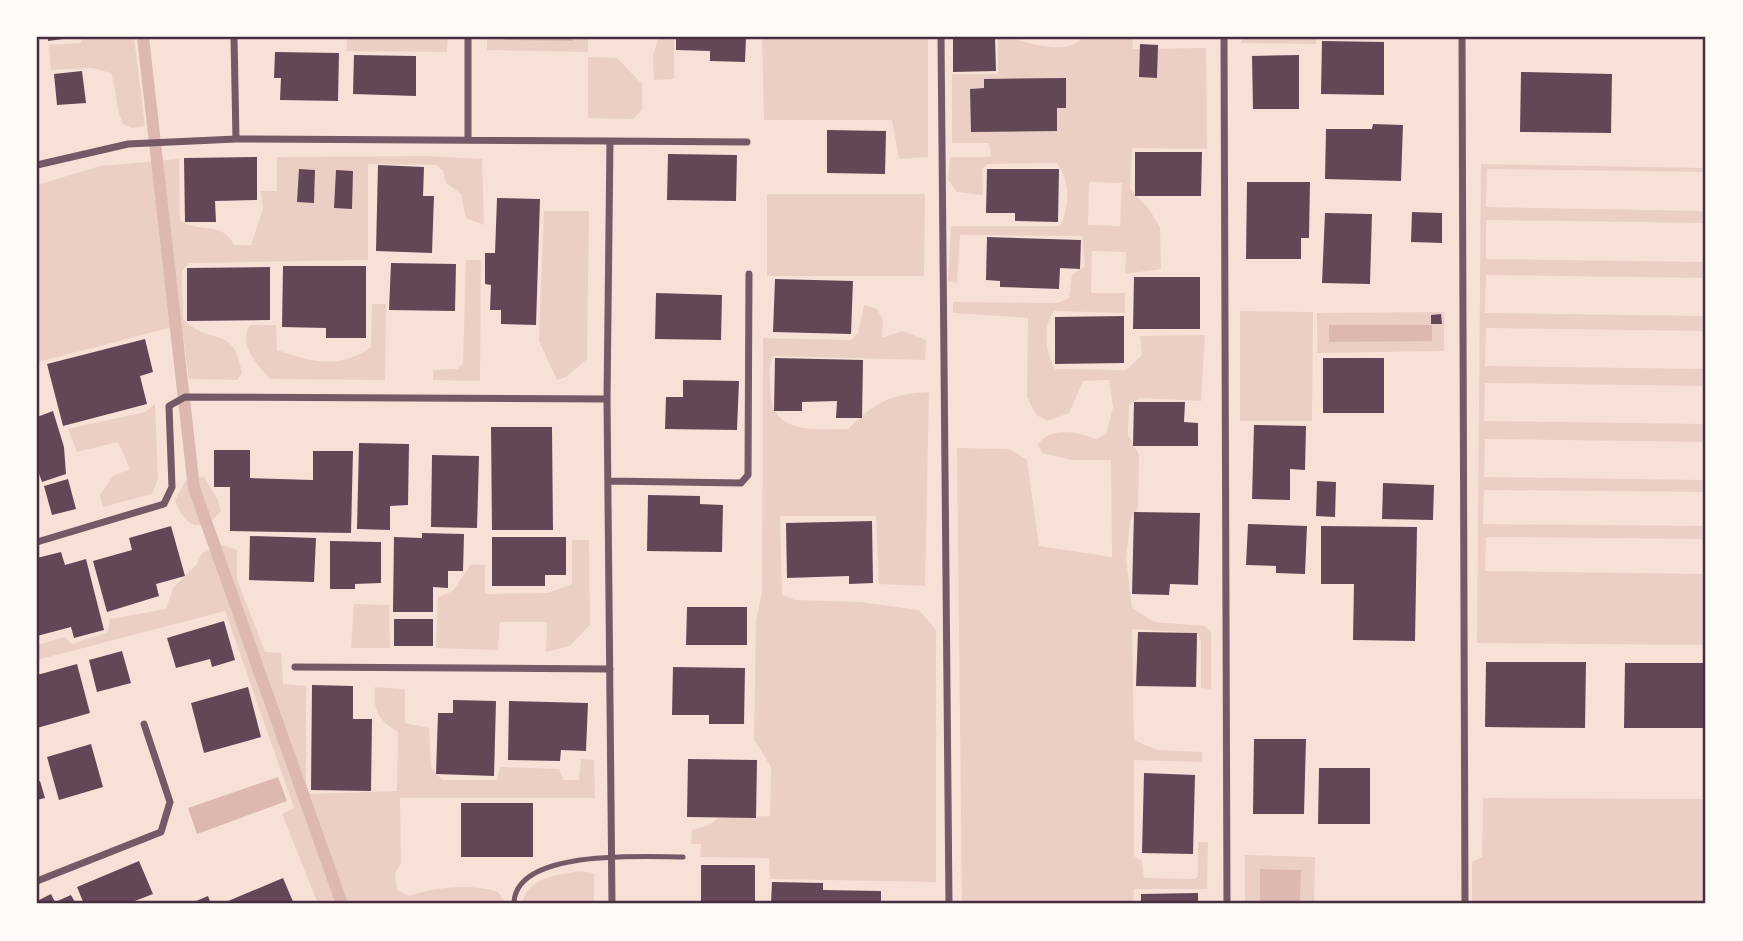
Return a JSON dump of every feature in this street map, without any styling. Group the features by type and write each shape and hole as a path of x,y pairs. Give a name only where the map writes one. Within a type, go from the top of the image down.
{"street":[{"path":"234,37 236,139"},
{"path":"468,37 468,139"},
{"path":"941,37 949,904"},
{"path":"1224,37 1227,904"},
{"path":"1462,37 1465,904"},
{"path":"37,165 128,144 236,139 747,142"},
{"path":"610,141 607,399 612,904"},
{"path":"608,481 741,483 748,475 749,274"},
{"path":"37,542 164,504 172,487 169,406 185,397 607,399"},
{"path":"295,667 610,668"},
{"path":"37,881 161,832 170,802 144,724"}],"lane":[{"path":"514,904 520,884 534,873 565,862 611,857 683,857"}],"shaded area":[{"path":"83,37 134,37 145,126 132,128 123,124 111,73 92,68 51,70 49,45 80,43"},
{"path":"347,37 448,37 447,52 346,51"},
{"path":"487,37 573,41 573,37 588,37 588,52 487,50"},
{"path":"505,37 573,37 573,41 505,40"},
{"path":"659,37 674,37 674,79 654,80 653,55"},
{"path":"762,37 928,37 928,157 899,159 892,120 764,120"},
{"path":"998,37 1042,46 1065,47 1075,44 1083,37 1132,37 1133,49 1206,48 1207,149 1132,148 1130,189 1149,209 1160,227 1161,269 1125,274 1126,252 1092,251 1091,293 1125,293 1125,313 1054,311 1048,324 1047,340 1049,356 1055,369 1126,370 1142,355 1140,336 1205,335 1201,401 1141,398 1129,405 1128,435 1139,455 1138,507 1130,521 1126,559 1132,608 1154,622 1205,626 1211,632 1211,689 1201,688 1201,641 1197,633 1132,629 1134,740 1157,750 1202,752 1202,762 1134,760 1134,856 1142,861 1144,878 1195,879 1198,876 1198,842 1208,842 1207,889 1134,889 1133,904 962,904 957,448 1010,449 1027,460 1039,546 1112,557 1111,460 1072,460 1042,453 1038,444 1044,438 1058,433 1081,434 1096,439 1106,434 1113,408 1109,380 1083,381 1069,413 1048,421 1036,415 1027,397 1028,318 953,313 953,302 1057,303 1069,298 1072,275 1085,266 1082,236 960,235 957,283 948,281 951,226 1060,226 1066,210 1066,186 1057,163 987,164 982,169 983,195 957,192 948,180 950,157 991,157 989,143 952,143 952,74 998,74","holes":["1066,79 1066,107 1057,108 970,89","1089,182 1122,183 1120,226 1088,225"]},
{"path":"1242,37 1317,37 1316,44 1242,43"},
{"path":"588,57 617,58 642,84 642,110 633,119 588,118"},
{"path":"428,156 482,159 484,225 466,218 461,194 446,183 443,171 436,165 368,164 368,260 189,263 182,271 183,319 202,332 227,341 233,347 242,373 237,380 189,379 183,336 169,328 38,362 37,185 100,166 179,159 180,220 217,230 229,237 234,245 251,245 263,209 261,191 277,191 277,157"},
{"path":"1481,164 1706,168 1706,172 1487,169 1486,207 1706,211 1706,223 1486,220 1486,259 1706,262 1706,278 1486,275 1485,313 1706,316 1706,331 1486,328 1485,366 1706,369 1706,386 1485,383 1484,421 1706,424 1706,442 1485,439 1484,477 1706,480 1706,492 1484,490 1483,524 1706,526 1706,539 1486,537 1485,571 1706,574 1706,645 1477,643"},
{"path":"767,194 925,194 924,276 767,276"},
{"path":"544,211 589,211 587,359 566,377 557,380 539,341"},
{"path":"466,260 481,260 480,381 433,380 433,370 458,369 463,363"},
{"path":"372,304 386,304 385,380 270,379 255,361 248,347 246,339 250,325 276,325 277,350 325,362 348,359 371,347"},
{"path":"864,305 877,309 883,320 882,338 902,331 926,340 925,360 773,356 770,364 772,403 785,422 796,426 848,429 884,401 929,392 925,586 879,584 876,516 780,516 782,595 795,600 860,602 919,610 936,630 936,882 770,879 769,858 700,857 701,844 691,844 692,830 709,825 718,818 770,816 771,767 754,739 756,620 762,593 763,338 851,340 858,333"},
{"path":"1240,311 1313,312 1312,421 1240,421"},
{"path":"1444,312 1444,351 1317,353 1317,313"},
{"path":"1329,325 1432,325 1432,341 1329,342"},
{"path":"155,404 158,479 152,494 103,507 100,495 113,476 130,469 118,442 77,452 68,429 145,412"},
{"path":"204,477 218,500 221,511 207,523 194,525 184,517 175,501 186,479"},
{"path":"572,540 589,540 590,625 570,646 546,652 547,622 500,622 498,650 436,648 438,597 453,591 471,564 485,565 485,594 548,593 572,584"},
{"path":"224,545 237,550 237,579 265,652 281,653 283,684 306,686 306,784 310,794 397,791 398,732 378,714 375,687 405,689 405,723 429,728 431,767 442,780 497,780 500,767 559,769 564,780 579,780 581,759 594,760 595,798 400,798 401,863 395,874 397,890 409,896 441,888 487,889 498,892 506,904 318,904 282,814 294,808 225,611 37,660 37,645 65,637 72,644 108,632 110,619 166,609 173,588 197,564 202,553"},
{"path":"354,604 389,605 390,648 351,648"},
{"path":"278,777 287,801 197,834 188,808"},
{"path":"1483,798 1706,799 1706,904 1472,904 1472,862 1482,857"},
{"path":"1245,855 1315,857 1314,904 1300,904 1301,870 1261,869 1260,904 1245,904"},
{"path":"1260,869 1301,870 1300,904 1260,904"},
{"path":"580,871 594,873 594,904 522,904 525,895 536,883 553,876"}],"building":[{"path":"48,37 71,37 71,38 48,41"},
{"path":"676,37 746,37 745,62 710,61 710,51 676,50"},
{"path":"953,37 995,37 996,71 953,72"},
{"path":"1322,41 1384,42 1384,95 1321,94"},
{"path":"1140,44 1158,45 1157,78 1139,77"},
{"path":"275,52 339,53 338,101 280,100 281,78 274,78"},
{"path":"354,55 416,56 416,96 353,94"},
{"path":"1299,55 1299,109 1253,109 1252,56"},
{"path":"82,71 86,103 57,105 54,74"},
{"path":"1521,72 1612,74 1611,133 1520,132"},
{"path":"1066,78 1066,108 1057,108 1057,131 971,132 970,89 984,88 984,79"},
{"path":"1373,124 1403,125 1401,181 1325,179 1326,129 1372,129"},
{"path":"827,130 886,131 885,174 827,173"},
{"path":"1135,152 1202,152 1201,196 1135,196"},
{"path":"668,154 737,155 736,201 667,200"},
{"path":"257,157 257,200 215,201 216,222 185,222 184,158"},
{"path":"378,165 424,167 423,196 434,196 432,253 376,251"},
{"path":"299,169 315,170 314,203 297,202"},
{"path":"987,169 1059,169 1058,222 1015,221 1015,213 986,213"},
{"path":"336,170 353,171 352,209 334,208"},
{"path":"1247,182 1310,182 1309,238 1301,238 1301,259 1246,259"},
{"path":"497,198 540,199 536,325 501,324 501,310 490,310 491,285 485,284 485,253 495,253"},
{"path":"1412,212 1442,213 1442,243 1411,242"},
{"path":"1325,213 1372,214 1370,284 1322,283"},
{"path":"987,237 1081,240 1080,269 1060,268 1059,289 1000,287 1000,281 986,280"},
{"path":"391,263 456,264 455,311 389,310"},
{"path":"283,266 366,266 366,338 326,338 326,328 282,327"},
{"path":"270,267 270,320 187,321 187,268"},
{"path":"1134,277 1200,277 1200,329 1133,329"},
{"path":"775,279 853,281 851,334 773,332"},
{"path":"656,293 722,295 721,340 655,339"},
{"path":"1441,314 1442,324 1431,324 1431,315"},
{"path":"1124,316 1124,363 1055,364 1055,317"},
{"path":"145,339 153,372 140,376 147,404 63,426 47,364"},
{"path":"775,358 863,360 862,418 836,418 837,401 802,402 802,411 774,411"},
{"path":"1323,358 1384,358 1384,413 1323,413"},
{"path":"683,380 739,381 737,430 665,429 666,397 683,397"},
{"path":"1134,402 1185,402 1184,422 1198,423 1198,446 1133,446"},
{"path":"53,411 64,447 66,474 42,482 37,468 37,417"},
{"path":"1254,425 1306,426 1305,470 1290,469 1290,500 1252,499"},
{"path":"491,427 552,427 553,530 492,530"},
{"path":"359,443 409,444 408,505 390,506 390,530 357,529"},
{"path":"214,450 250,450 250,478 313,480 313,451 353,451 351,533 230,531 230,487 214,487"},
{"path":"432,455 479,456 477,528 431,527"},
{"path":"68,479 76,509 52,515 44,486"},
{"path":"1317,481 1336,482 1335,517 1316,516"},
{"path":"1383,483 1434,485 1433,520 1382,519"},
{"path":"648,495 700,496 700,504 723,505 722,552 647,551"},
{"path":"1134,512 1200,513 1198,585 1170,584 1169,595 1132,594"},
{"path":"872,521 873,583 849,584 849,576 787,578 786,523"},
{"path":"1248,524 1307,526 1305,574 1276,573 1276,566 1246,565"},
{"path":"171,526 185,576 156,584 159,596 107,612 93,561 132,550 129,538"},
{"path":"1321,526 1417,527 1415,641 1353,640 1354,584 1321,584"},
{"path":"422,533 464,534 463,571 448,571 448,588 433,587 433,612 393,612 394,537 422,538"},
{"path":"250,536 316,538 314,582 249,580"},
{"path":"492,537 566,537 566,575 545,575 545,586 492,586"},
{"path":"330,541 381,542 381,583 355,584 355,589 330,589"},
{"path":"61,552 65,565 86,559 104,630 74,638 71,627 37,636 37,558"},
{"path":"687,607 747,607 747,645 686,645"},
{"path":"394,619 433,619 433,646 394,646"},
{"path":"224,621 235,660 212,667 210,659 176,668 167,638"},
{"path":"1138,632 1197,633 1196,687 1136,686"},
{"path":"122,651 131,683 97,692 89,660"},
{"path":"1486,662 1586,662 1585,728 1485,727"},
{"path":"1625,663 1706,663 1706,728 1624,728"},
{"path":"77,664 90,713 37,728 37,675"},
{"path":"673,667 745,668 744,724 709,724 709,715 672,715"},
{"path":"312,685 353,686 353,719 372,719 371,791 311,790"},
{"path":"248,687 261,737 204,753 191,703"},
{"path":"453,700 496,701 494,776 436,774 438,713 453,713"},
{"path":"509,701 588,703 586,751 561,750 560,761 508,760"},
{"path":"1254,739 1306,739 1304,814 1253,814"},
{"path":"91,744 103,787 59,800 47,757"},
{"path":"688,759 757,760 756,818 687,817"},
{"path":"1319,768 1370,768 1370,824 1318,824"},
{"path":"1144,773 1195,775 1193,854 1142,853"},
{"path":"40,781 45,798 37,800 37,782"},
{"path":"461,803 533,803 533,857 461,857"},
{"path":"139,861 153,894 127,904 84,904 77,887"},
{"path":"701,865 755,865 755,904 701,904"},
{"path":"283,878 294,904 221,904"},
{"path":"772,882 823,883 823,890 881,891 881,904 771,904"},
{"path":"1198,893 1198,904 1141,904 1141,894"},
{"path":"51,894 55,902 71,895 76,904 37,904 37,901"},
{"path":"208,896 211,904 189,904"}],"waterway":[{"path":"143,37 194,488 342,904"}]}
